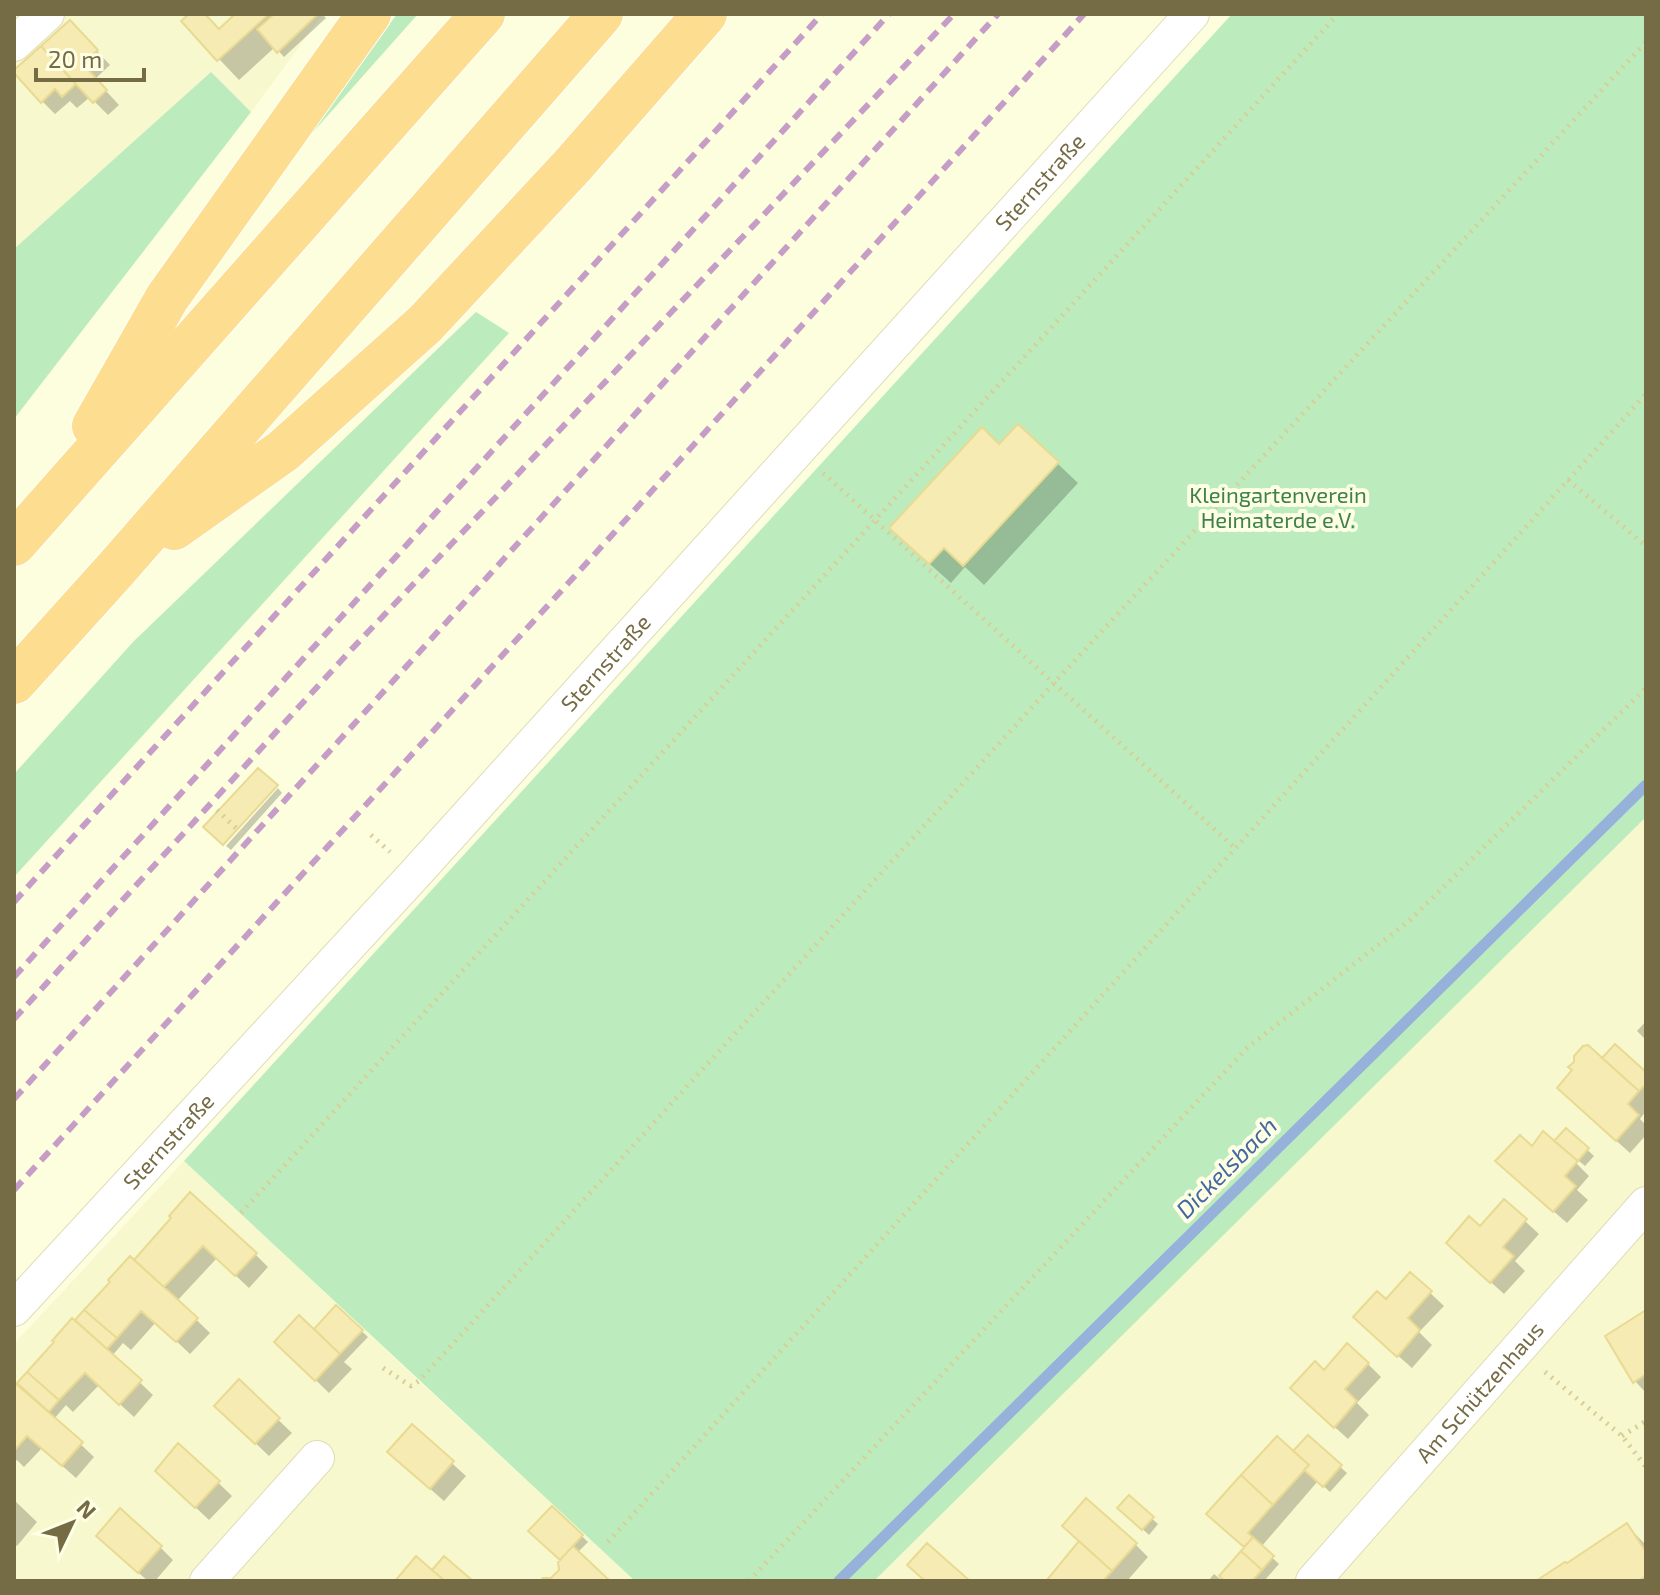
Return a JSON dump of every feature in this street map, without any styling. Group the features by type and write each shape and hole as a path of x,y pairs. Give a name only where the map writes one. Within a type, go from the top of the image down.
{"highway":[{"path":"47,507 167,298 369,14"},
{"path":"14,544 483,14"},
{"path":"14,682 601,14"},
{"path":"116,569 283,451 425,324 573,165 705,14"}],"street":[{"path":"14,44 47,14"},
{"name":"Sternstraße","path":"14,1309 414,875 1192,14"},
{"name":"Am Schützenhaus","path":"1313,1581 1646,1204"},
{"path":"207,1581 317,1458"}],"path":[{"path":"241,1213 1338,14"},
{"path":"383,1368 411,1386 419,1381 1054,683 1646,42"},
{"path":"608,1542 1646,394"},
{"path":"817,467 1235,848"},
{"path":"1568,480 1646,546"},
{"path":"749,1581 1247,1048 1410,920 1646,688"},
{"path":"217,810 241,833"},
{"path":"1517,1349 1622,1436 1646,1467"},
{"path":"1622,1436 1646,1421"}],"shaded area":[{"path":"14,14 323,14 251,112 211,73 14,249"},
{"path":"1646,817 1646,1581 874,1581"},
{"path":"184,1161 635,1581 14,1581 14,1344"}],"green space":[{"path":"397,14 418,14 290,158"},
{"name":"Kleingartenverein Heimaterde e.V.","path":"1232,14 1646,14 1646,817 874,1581 635,1581 184,1161"},
{"path":"211,72 251,112 14,419 14,249"},
{"path":"476,312 509,333 14,877 14,774 134,641"}],"building":[{"path":"189,14 205,14 219,29 235,14 269,14 217,61 181,21"},
{"path":"274,14 318,14 277,53 257,29"},
{"path":"70,20 98,50 83,64 107,90 93,103 41,46"},
{"path":"41,46 76,84 62,97 55,89 41,103 14,70"},
{"path":"1018,424 1059,462 963,566 944,548 929,564 889,528 982,427 999,444"},
{"path":"258,768 278,785 223,845 203,827"},
{"path":"1615,1044 1646,1072 1646,1084 1639,1091 1602,1058"},
{"path":"1588,1045 1639,1091 1628,1104 1639,1115 1616,1141 1557,1088 1572,1070 1568,1067 1574,1062 1574,1056"},
{"path":"1566,1128 1589,1148 1578,1161 1554,1141"},
{"path":"1543,1131 1578,1161 1565,1176 1576,1186 1553,1212 1495,1161 1520,1135 1532,1146"},
{"path":"190,1192 257,1253 235,1276 203,1246 164,1287 134,1260"},
{"path":"1504,1199 1527,1219 1503,1247 1514,1256 1490,1283 1446,1243 1469,1216 1480,1226"},
{"path":"130,1256 198,1318 176,1342 141,1311 117,1338 84,1310"},
{"path":"1410,1272 1432,1291 1408,1318 1420,1330 1397,1357 1353,1317 1377,1291 1386,1299"},
{"path":"336,1305 363,1330 340,1354 314,1329"},
{"path":"84,1310 117,1338 107,1349 75,1320"},
{"path":"1646,1310 1646,1374 1633,1383 1605,1336"},
{"path":"299,1315 340,1354 315,1381 274,1342"},
{"path":"72,1318 142,1380 119,1405 85,1373 59,1400 27,1372"},
{"path":"1347,1343 1369,1363 1345,1389 1357,1401 1334,1428 1290,1388 1315,1361 1324,1370"},
{"path":"27,1372 59,1400 49,1412 17,1383"},
{"path":"239,1379 280,1418 255,1444 214,1406"},
{"path":"14,1382 83,1442 62,1466 27,1436 14,1451"},
{"path":"412,1424 454,1461 430,1489 387,1452"},
{"path":"1308,1435 1342,1465 1323,1487 1304,1470 1309,1465 1293,1451"},
{"path":"1277,1436 1309,1465 1273,1505 1241,1475"},
{"path":"178,1443 220,1481 195,1508 155,1471"},
{"path":"1241,1475 1273,1505 1248,1533 1253,1537 1244,1547 1206,1514"},
{"path":"1129,1495 1154,1517 1142,1530 1117,1508"},
{"path":"1086,1498 1137,1543 1112,1571 1062,1526"},
{"path":"552,1506 583,1535 560,1560 528,1531"},
{"path":"120,1508 162,1546 138,1573 96,1536"},
{"path":"1627,1523 1646,1552 1646,1576 1638,1581 1536,1581 1567,1563"},
{"path":"1253,1537 1274,1556 1262,1570 1241,1551"},
{"path":"1079,1541 1112,1571 1103,1581 1046,1581"},
{"path":"927,1543 970,1581 925,1581 907,1565"},
{"path":"573,1546 610,1581 540,1581 551,1578 559,1570 558,1562"},
{"path":"1241,1551 1262,1570 1252,1581 1225,1581 1219,1576"},
{"path":"416,1556 432,1570 445,1581 395,1581"},
{"path":"444,1556 473,1581 445,1581 432,1570"}],"waterway":[{"name":"Dickelsbach","path":"839,1581 1646,785"}],"railway":[{"path":"14,902 822,14"},
{"path":"14,977 889,14"},
{"path":"14,1019 350,651 954,14"},
{"path":"14,1099 998,14"},
{"path":"14,1190 1084,14"}]}
